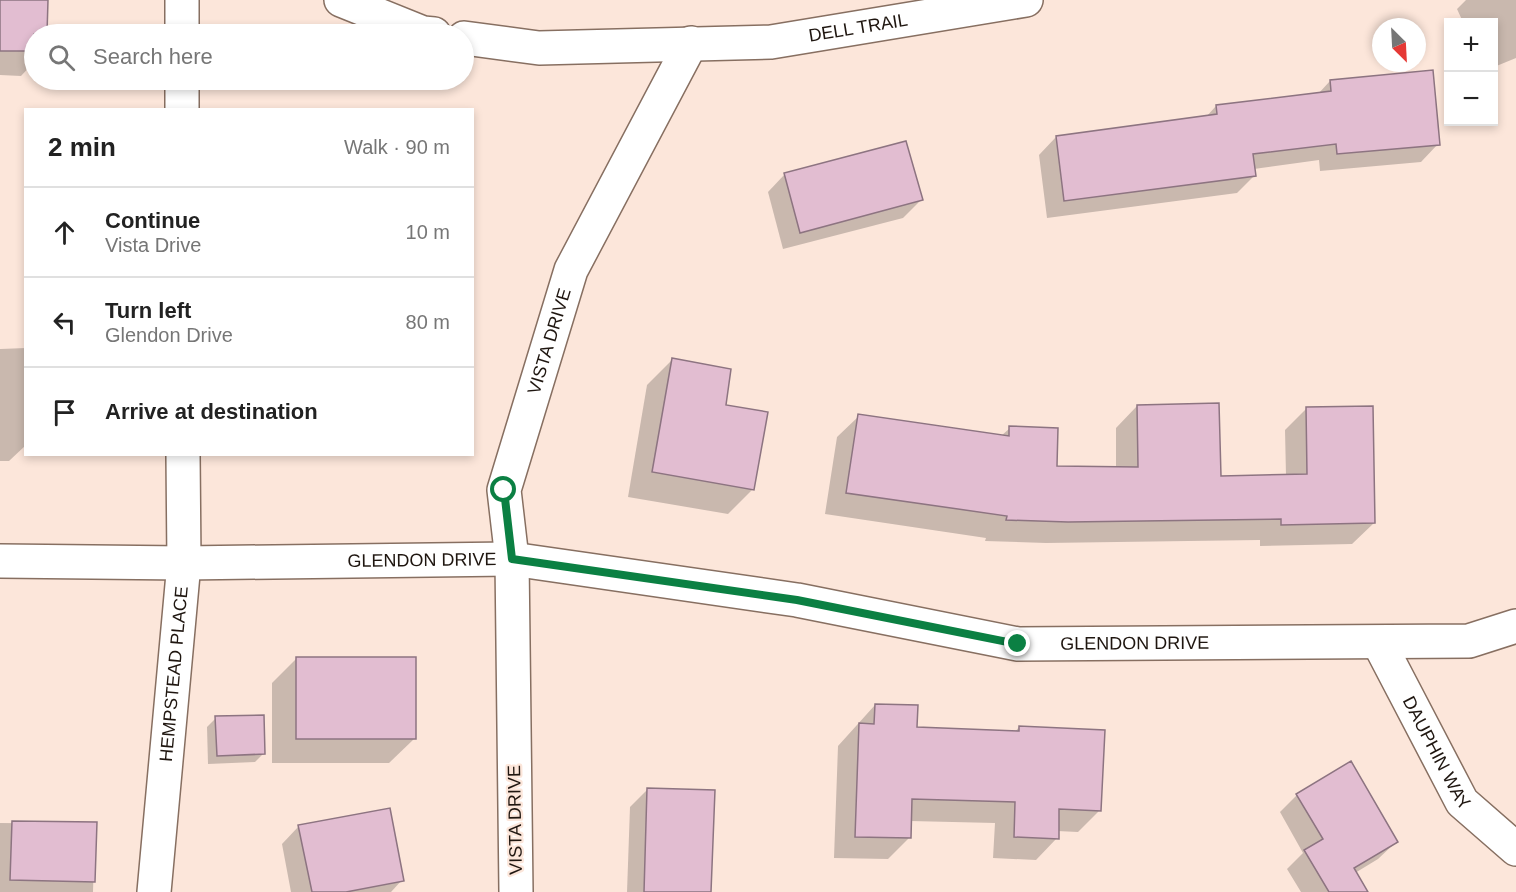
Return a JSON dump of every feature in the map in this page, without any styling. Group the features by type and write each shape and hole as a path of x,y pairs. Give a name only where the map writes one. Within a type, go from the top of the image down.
{"street":[{"path":"182,0 182,24"},
{"path":"341,0 401,24"},
{"name":"DELL TRAIL","path":"691,43 771,42 1026,0"},
{"path":"474,39 539,48 691,43"},
{"name":"VISTA DRIVE","path":"516,892 512,559 504,490 571,270 691,43"},
{"path":"182,90 182,108"},
{"name":"HEMPSTEAD PLACE","path":"154,892 184,563 183,456"},
{"name":"GLENDON DRIVE","path":"0,561 184,563 512,559 797,600 1018,644 1469,641 1516,626"},
{"name":"DAUPHIN WAY","path":"1379,643 1462,802 1516,849"}],"building":[{"path":"0,0 48,0 47,24 24,24 24,51 0,51"},
{"path":"1433,70 1440,145 1337,154 1336,144 1253,154 1256,176 1064,201 1056,136 1217,114 1216,105 1331,91 1330,80"},
{"path":"906,141 923,200 800,233 784,173"},
{"path":"672,358 731,369 726,405 768,412 754,490 652,472"},
{"path":"1219,403 1221,476 1307,474 1306,407 1373,406 1375,523 1281,525 1281,519 1068,522 1006,520 1007,516 846,493 858,414 1009,436 1009,426 1058,428 1057,466 1138,467 1137,405"},
{"path":"296,657 416,657 416,739 296,739"},
{"path":"875,704 918,705 917,727 1019,731 1019,726 1105,730 1101,811 1059,809 1059,839 1014,837 1015,802 912,799 911,838 855,837 859,723 874,724"},
{"path":"264,715 265,754 217,756 215,716"},
{"path":"1351,761 1398,842 1354,868 1368,892 1329,892 1304,850 1323,839 1296,794"},
{"path":"647,788 715,790 711,892 644,892"},
{"path":"390,808 404,881 346,892 312,892 298,825"},
{"path":"12,821 97,822 95,882 10,880"}],"route":[{"path":"504,490 512,559 797,600 1018,644"}]}
